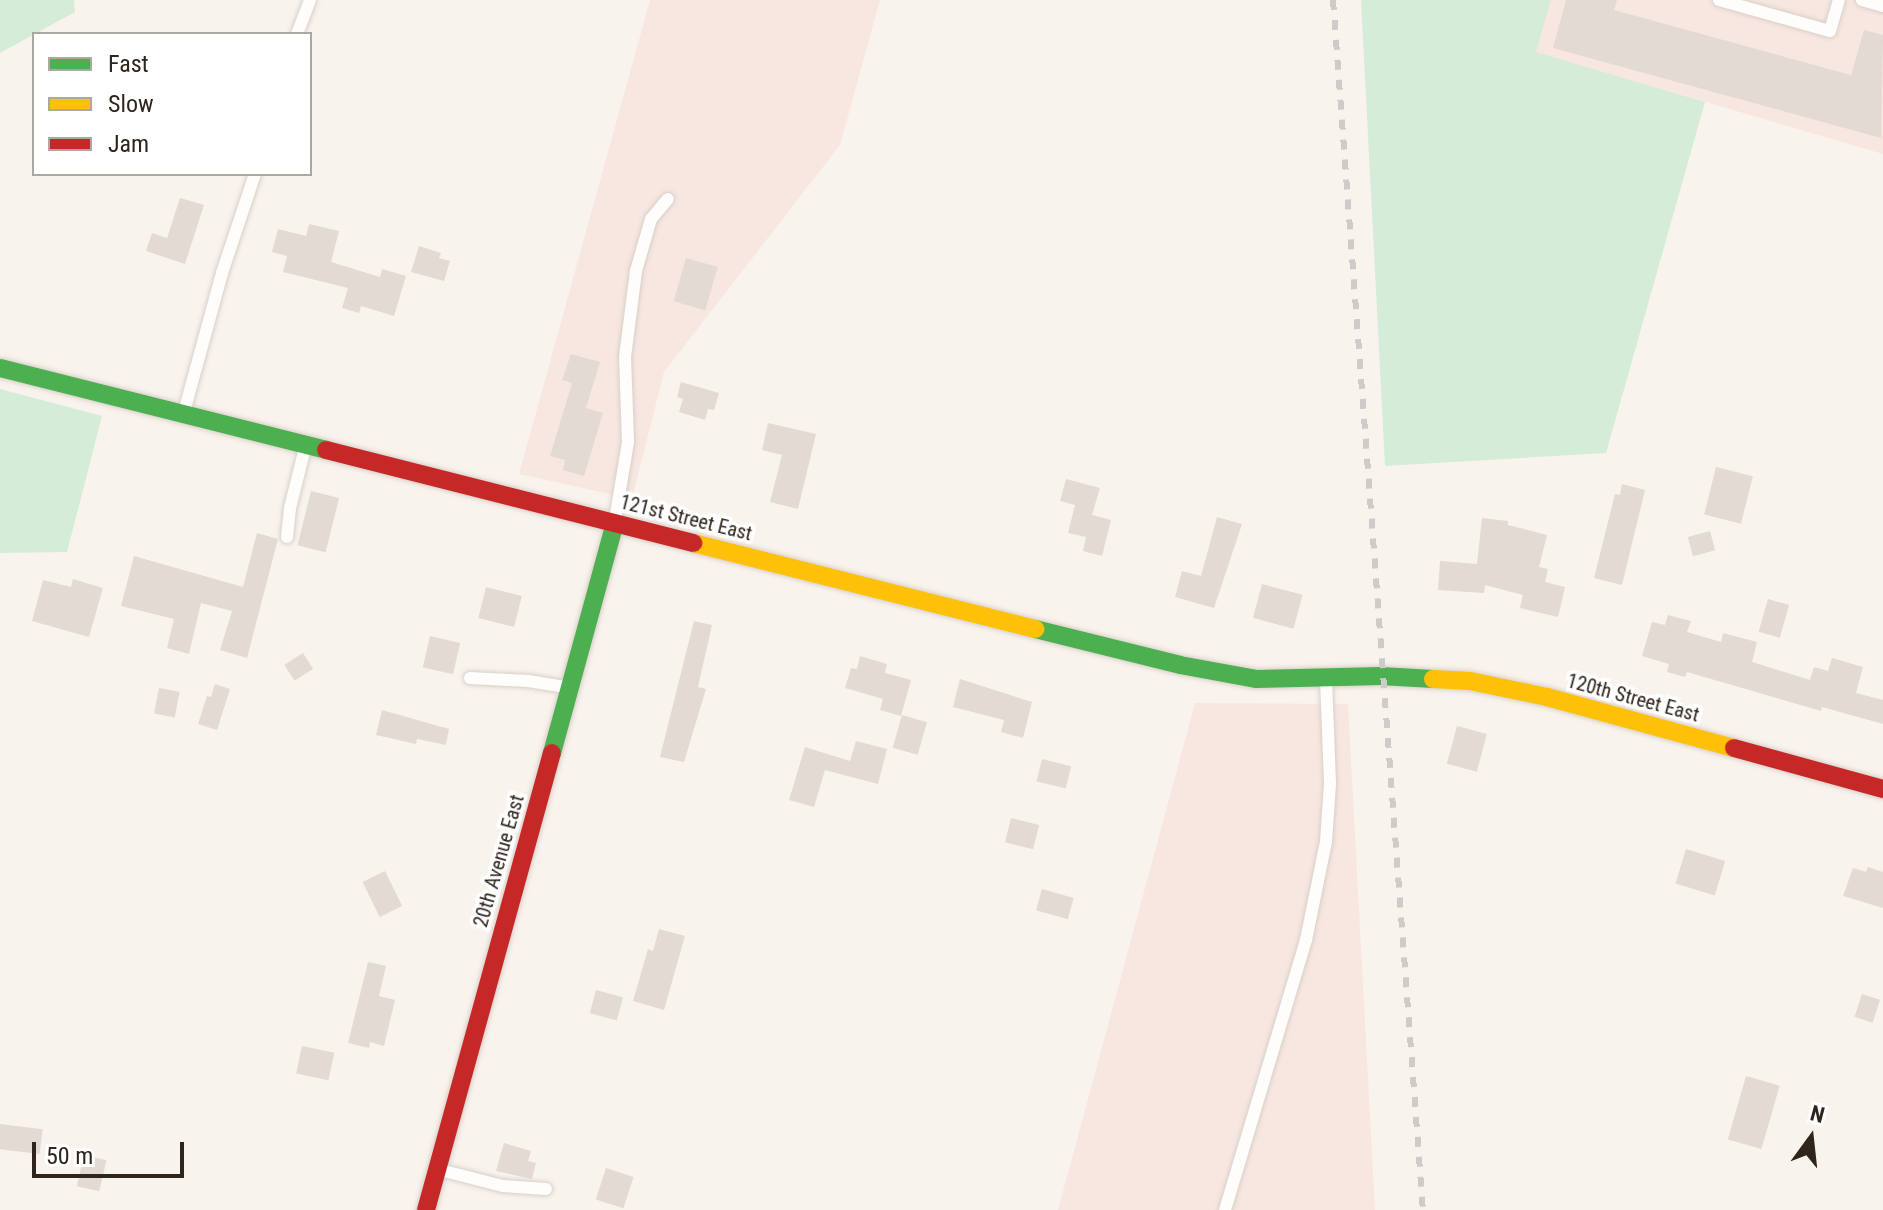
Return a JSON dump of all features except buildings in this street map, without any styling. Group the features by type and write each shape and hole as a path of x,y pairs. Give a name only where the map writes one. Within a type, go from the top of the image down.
{"street":[{"name":"121st Street East","path":"0,368 1180,665 1256,679 1366,677"},
{"name":"20th Avenue East","path":"426,1210 615,523"},
{"name":"120th Street East","path":"1366,677 1470,681 1547,697 1883,789"}],"lane":[{"path":"298,32 310,0"},
{"path":"1719,0 1830,31 1839,0"},
{"path":"1862,0 1883,6"},
{"path":"184,414 222,273 254,176"},
{"path":"615,523 628,442 625,357 636,271 651,219 668,199"},
{"path":"287,537 290,508 306,445"},
{"path":"470,678 528,681 570,688"},
{"path":"1225,1210 1306,940 1326,842 1330,783 1326,679"},
{"path":"437,1169 503,1186 546,1189"}],"shaded area":[{"path":"650,0 880,0 840,145 664,372 632,499 519,474"},
{"path":"1551,0 1883,0 1883,154 1535,52"},
{"path":"1195,703 1348,704 1375,1210 1058,1210"}],"green space":[{"path":"0,0 74,0 75,12 38,32 32,32 32,36 0,53"},
{"path":"1361,0 1551,0 1536,52 1705,102 1606,453 1385,466"},
{"path":"0,389 102,416 67,552 0,553"}],"railway":[{"path":"1333,0 1423,1210"}],"traffic: fast":[{"path":"0,368 326,450"},
{"path":"552,753 615,523"},
{"path":"1035,629 1180,665 1256,679 1381,676 1433,679"}],"traffic: slow":[{"path":"693,543 1035,629"},
{"path":"1433,679 1470,681 1547,697 1734,748"}],"traffic: jam":[{"path":"326,450 693,543"},
{"path":"1734,748 1883,789"},
{"path":"426,1210 552,753"}]}
